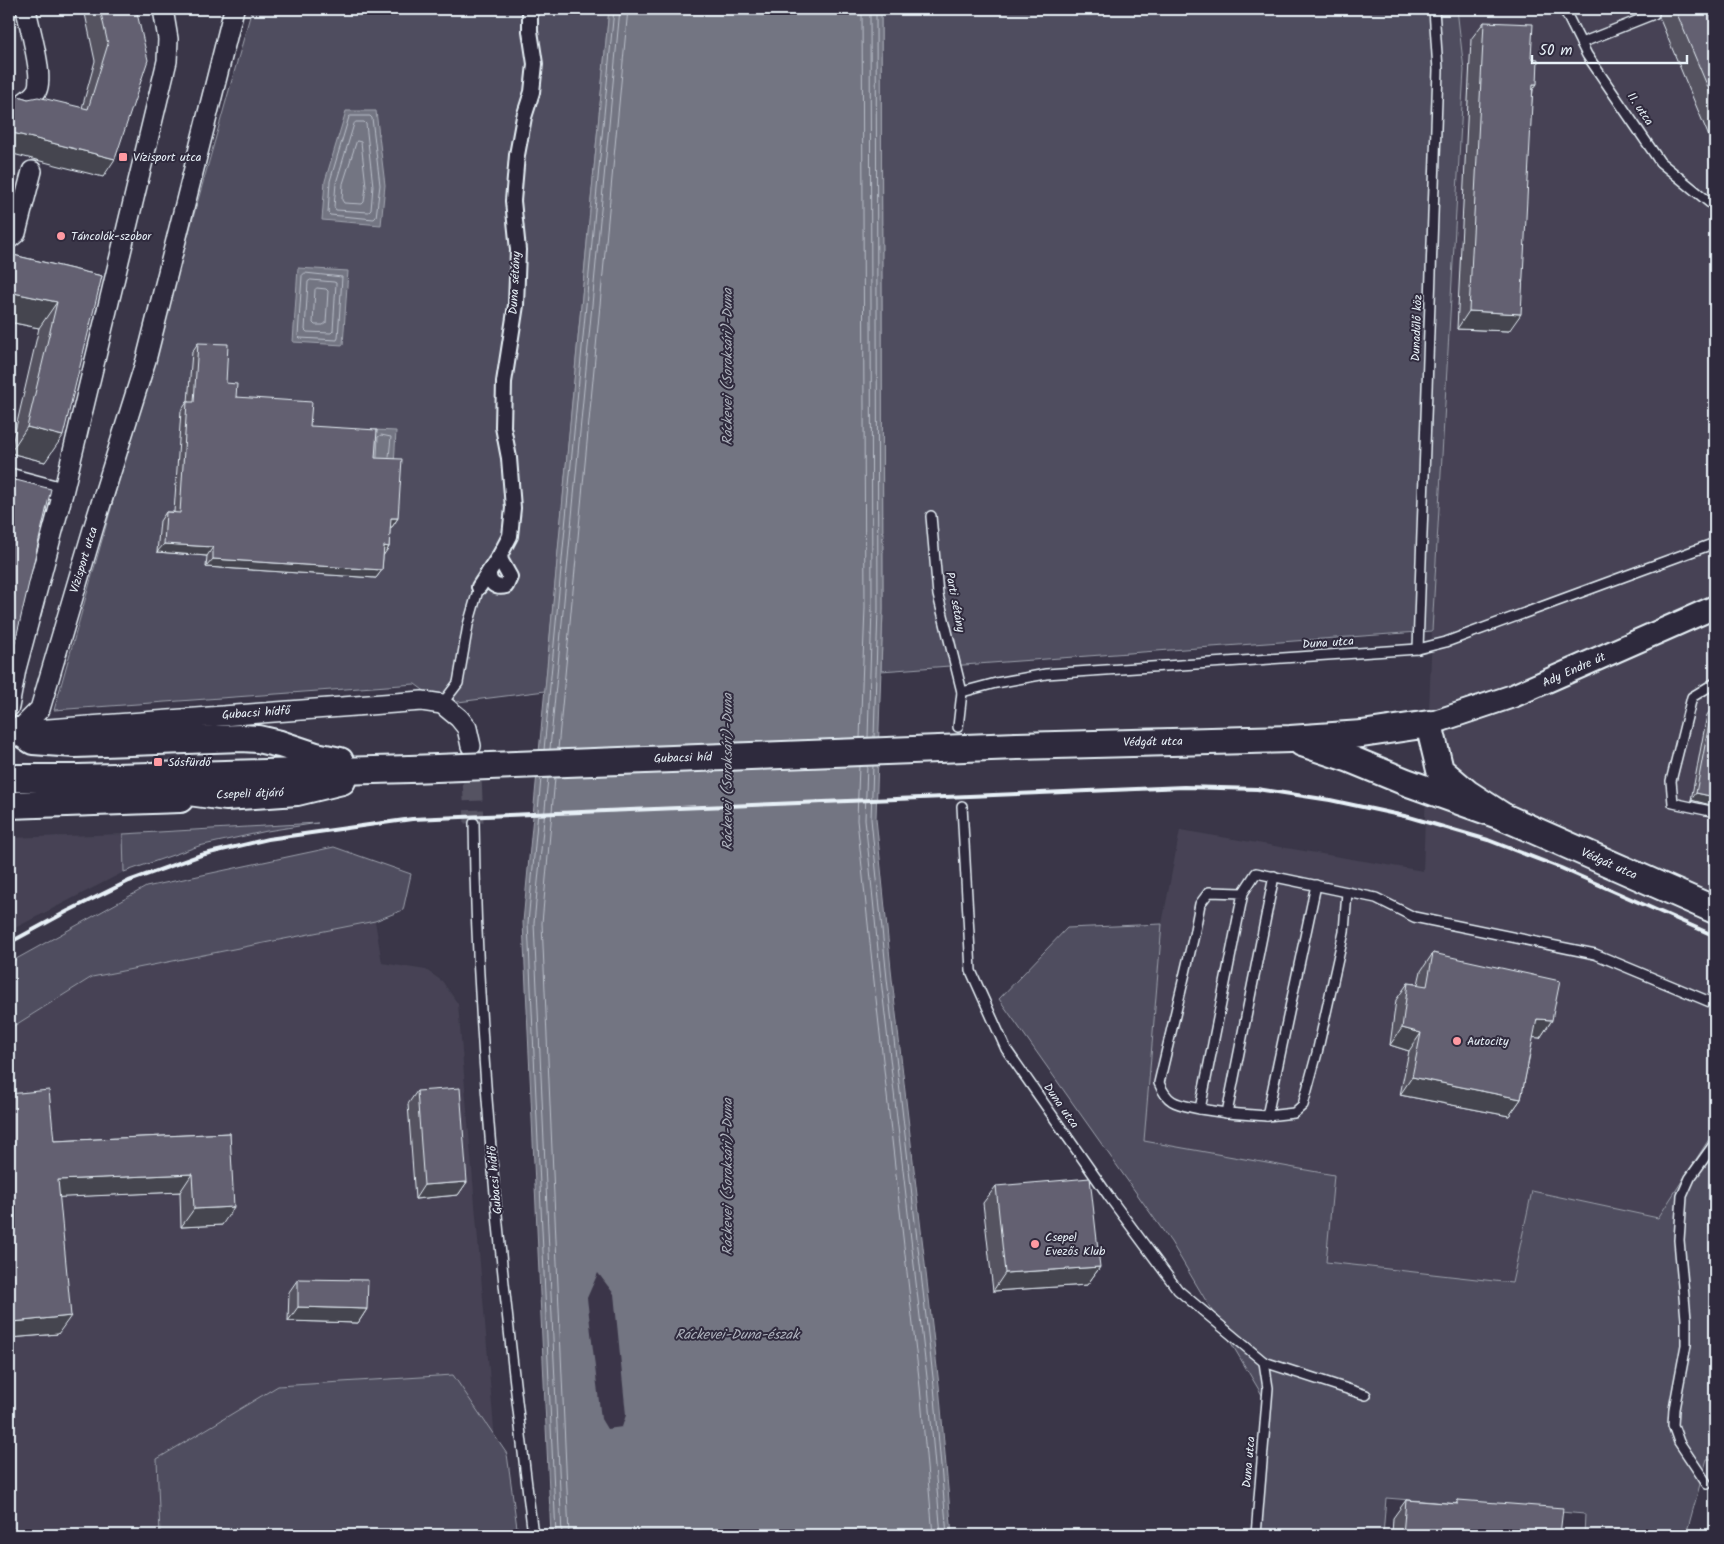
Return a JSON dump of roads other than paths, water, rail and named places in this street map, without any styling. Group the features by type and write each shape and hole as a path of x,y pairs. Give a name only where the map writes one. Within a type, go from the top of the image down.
{"main road":[{"path":"11,721 33,741 75,744 258,739 334,760 400,769"},
{"name":"Védgát utca","path":"1017,746 1290,739 1362,734 1429,724 1440,770 1468,793 1504,817"},
{"name":"Védgát utca","path":"1290,739 1358,762 1406,782 1504,817 1715,910"},
{"name":"Gubacsi híd","path":"400,769 1017,746"},
{"name":"Csepeli átjáró","path":"9,778 78,778 400,769"},
{"name":"Csepeli átjáró","path":"78,778 226,797 297,792 400,769"},
{"path":"9,805 226,797"}],"street":[{"path":"9,103 19,106 37,90 39,73 26,9"},
{"path":"11,721 16,669 63,493 167,62 168,39 163,9"},
{"name":"Vízisport utca","path":"11,721 40,709 48,677 146,360 234,9"},
{"name":"Duna sétány","path":"479,587 510,536 512,508 509,458 503,427 504,382 516,305 518,250 513,202 517,155 524,117 532,92 535,64 530,31 530,9"},
{"path":"9,239 16,233 32,171"},
{"path":"9,478 63,493"},
{"path":"489,572 490,581 494,585 506,586 510,577 501,561 500,555"},
{"name":"Ady Endre út","path":"1429,724 1530,689 1715,607"},
{"path":"16,669 48,677"},
{"name":"Gubacsi hídfő","path":"11,721 422,701 442,704"},
{"path":"442,704 459,718 467,728 471,746"}],"lane":[{"name":"Dunadűlő köz","path":"1418,649 1438,70 1434,9"},
{"name":"II. utca","path":"1564,9 1587,55 1660,162 1715,207"},
{"path":"1581,43 1654,14"},
{"name":"Parti sétány","path":"931,516 938,595 962,692"},
{"name":"Duna utca","path":"962,692 996,683 1046,674 1418,649 1446,642 1715,543"},
{"path":"442,704 458,683 468,625 479,587"},
{"path":"1715,684 1692,697 1671,781 1673,803 1715,812"},
{"path":"958,727 962,692"},
{"name":"Duna utca","path":"962,806 971,972 1006,1049 1110,1198 1178,1290 1264,1362 1366,1395"},
{"name":"Gubacsi hídfő","path":"474,823 481,1028 519,1426 533,1535"},
{"path":"1200,1108 1243,893 1256,873 1376,898 1414,917 1595,954 1715,1004"},
{"path":"1227,1113 1274,876"},
{"path":"1267,1116 1316,885"},
{"path":"1243,893 1209,892 1200,904 1159,1083 1164,1095 1176,1104 1227,1113 1267,1116 1294,1113 1303,1106 1344,932 1347,892"},
{"path":"1707,1484 1678,1442 1673,1425 1674,1409 1686,1345 1686,1320 1679,1240 1682,1196 1690,1178 1715,1143"},
{"name":"Duna utca","path":"1256,1535 1268,1388 1264,1362"}],"water":[{"name":"Ráckevei-Duna-észak","path":"609,9 881,9 883,609 876,818 892,979 939,1385 952,1535 551,1535 523,922"},
{"path":"346,111 376,111 385,185 381,225 322,220 325,181"},
{"path":"298,268 348,271 343,345 293,342"},
{"path":"374,430 396,431 394,466 371,464"}],"tunnel":[{"path":"471,754 474,823"}],"railway":[{"path":"9,943 129,881 201,855 268,839 412,819 1184,787 1257,789 1330,800 1409,817 1488,840 1561,868 1715,936"}],"place":[{"name":"Vízisport utca","path":"123,157"},
{"name":"Táncolók-szobor","path":"61,236"},
{"name":"Sósfürdő","path":"158,762"},
{"name":"Autocity","path":"1457,1041"},
{"name":"Csepel Evezős Klub","path":"1035,1244"}],"water label":[{"name":"Ráckevei (Soroksári)-Duna","path":"728,367"},
{"name":"Ráckevei (Soroksári)-Duna","path":"728,772"},
{"name":"Ráckevei (Soroksári)-Duna","path":"728,1177"}]}
